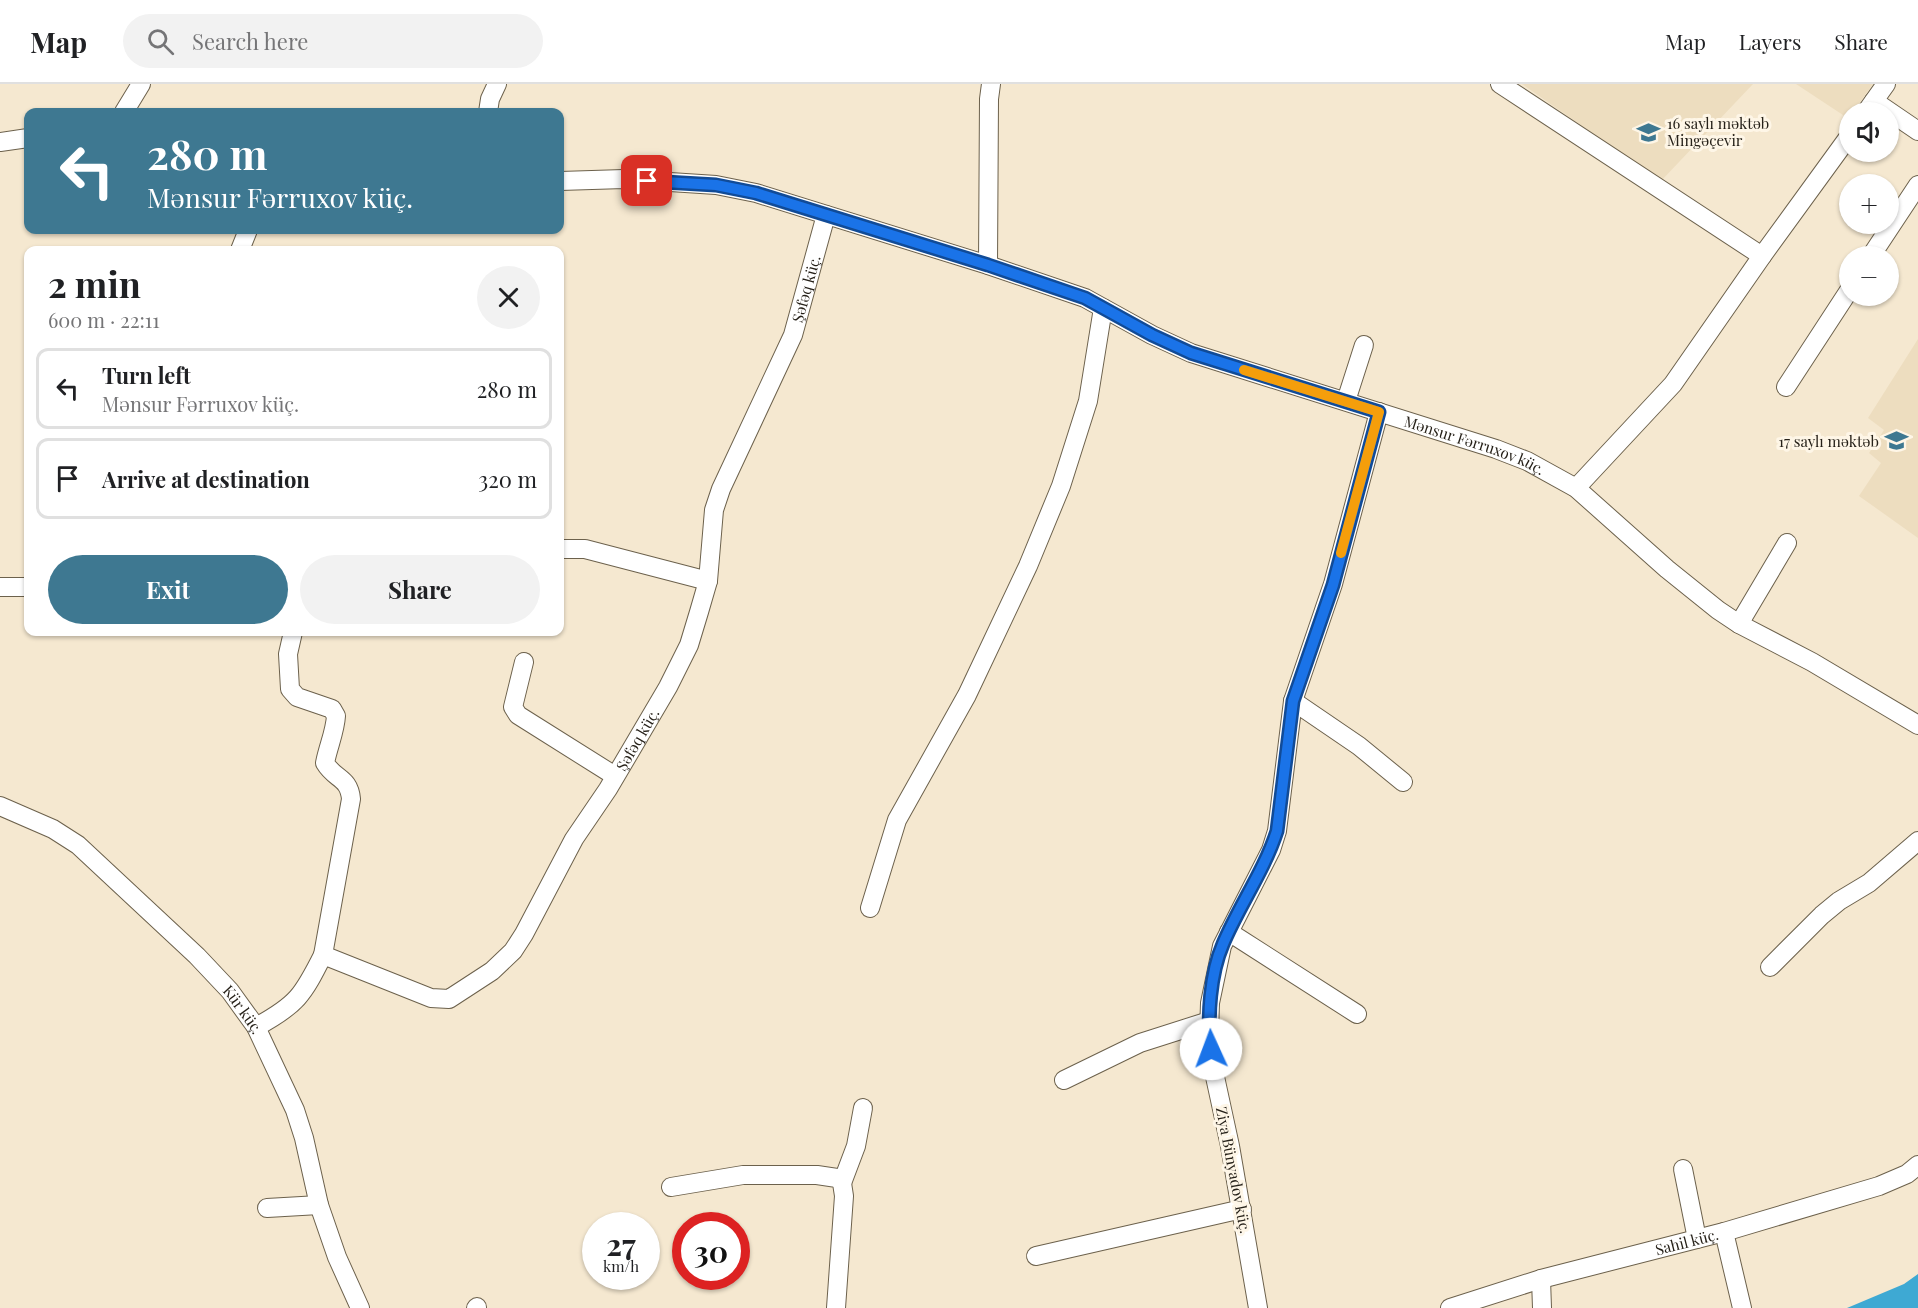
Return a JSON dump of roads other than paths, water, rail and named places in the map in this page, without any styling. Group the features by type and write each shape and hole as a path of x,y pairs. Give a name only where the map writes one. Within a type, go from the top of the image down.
{"street":[{"path":"126,108 141,84"},
{"path":"489,108 496,84"},
{"path":"988,265 991,84"},
{"path":"1500,84 1762,256"},
{"path":"1873,102 1886,84"},
{"path":"1899,122 1918,131"},
{"path":"0,142 24,139"},
{"path":"1576,488 1673,384 1839,150"},
{"name":"Mənsur Fərruxov küç.","path":"564,181 624,179 716,185 756,193 988,265 1085,298 1152,335 1191,353 1496,449 1527,461 1576,488 1667,569 1718,610 1739,624 1812,662 1918,726"},
{"path":"1878,246 1918,185"},
{"name":"Şəfəq küç.","path":"323,955 431,998 448,999 492,970 513,951 574,839 668,687 689,645 708,581 714,510 721,489 793,335 826,215"},
{"path":"1786,387 1839,306"},
{"path":"870,908 897,820 910,793 967,695 1028,566 1061,486 1088,401 1103,308"},
{"path":"1346,401 1364,345"},
{"name":"Ziya Bünyadov küç.","path":"1258,1308 1242,1209 1212,1063 1210,1003 1222,946 1271,850 1277,831 1293,701 1333,585 1379,412"},
{"path":"1739,624 1787,543"},
{"path":"564,549 585,549 708,581"},
{"path":"0,587 24,587"},
{"path":"256,1028 283,1013 298,999 323,955 351,800 350,787 344,780 330,772 325,763 336,726 336,716 332,709 297,697 290,689 288,654 292,636"},
{"path":"524,662 513,707 518,715 615,776"},
{"path":"1293,701 1359,746 1403,782"},
{"name":"Kür küç.","path":"0,806 53,829 78,845 230,991 256,1028 295,1110 304,1138 319,1205 337,1257 360,1308"},
{"path":"1770,967 1822,915 1839,901 1869,883 1918,841"},
{"path":"1229,932 1357,1014"},
{"path":"1064,1080 1140,1043 1209,1021"},
{"path":"836,1308 844,1196 842,1183 856,1146 863,1108"},
{"name":"Sahil küç.","path":"1450,1308 1541,1279 1724,1232 1879,1186 1907,1174 1918,1165"},
{"path":"1683,1169 1697,1239"},
{"path":"671,1187 743,1175 817,1175 837,1178 842,1183"},
{"path":"267,1208 319,1205"},
{"path":"1036,1256 1242,1209"},
{"path":"1724,1232 1742,1308"},
{"path":"1541,1279 1542,1308"}],"water":[{"path":"1918,1274 1918,1308 1847,1308 1904,1284"}],"place":[{"name":"16 saylı məktəb Mingəçevir","path":"1649,132"},
{"name":"17 saylı məktəb","path":"1897,441"}]}
